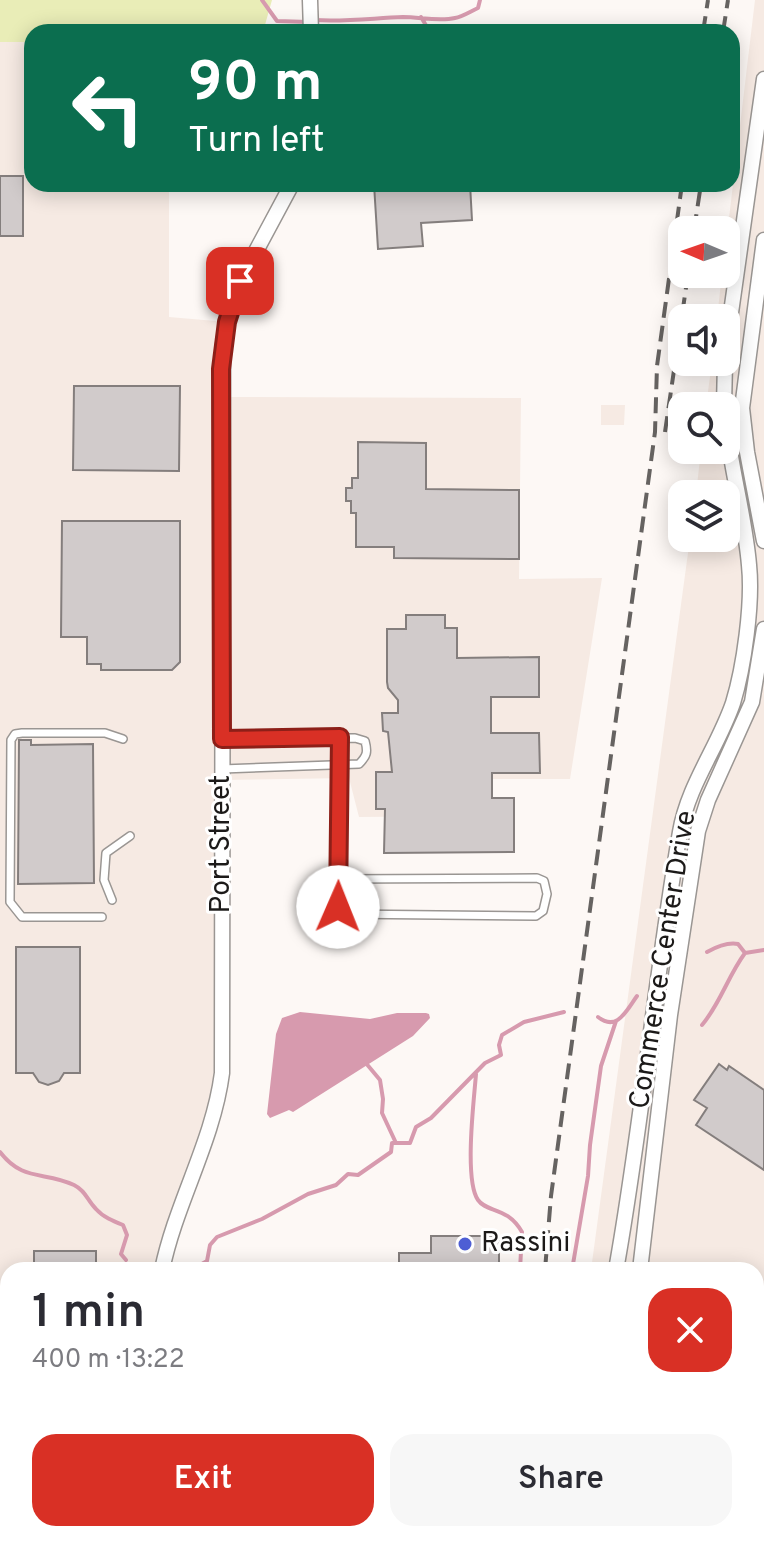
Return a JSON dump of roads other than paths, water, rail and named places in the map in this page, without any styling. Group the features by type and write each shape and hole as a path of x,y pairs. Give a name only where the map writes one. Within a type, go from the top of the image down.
{"street":[{"path":"310,0 311,24"},
{"path":"734,304 759,157 764,79"},
{"name":"Port Street","path":"163,1262 177,1211 213,1120 222,1073 223,345 240,281 288,192"},
{"path":"764,240 742,408 764,541"},
{"name":"Commerce Center Drive","path":"617,1262 681,827 694,786 733,701 749,609 749,561 733,464"},
{"name":"Commerce Center Drive","path":"641,1262 670,1015 698,831 708,800 752,702 764,629"},
{"path":"652,1012 670,1015"}],"lane":[{"path":"102,917 22,917 10,902 11,740 15,734 22,733 105,733 123,739"},
{"path":"339,879 537,878 544,881 547,894 543,911 536,916 342,914 338,907 340,737"},
{"path":"222,739 340,737 365,741 368,749 366,757 359,764 222,769"},
{"path":"112,900 104,880 106,853 130,836"}],"waterway":[{"path":"262,0 277,21 308,22"},
{"path":"315,20 449,19 478,8 480,0"},
{"path":"421,17 425,24"},
{"path":"707,952 722,945 738,944 745,953"},
{"path":"745,953 764,950"},
{"path":"702,1025 745,953"},
{"path":"598,1017 616,1021 637,996"},
{"path":"396,1143 410,1143 416,1127 431,1118 485,1063 501,1055 499,1045 502,1035 524,1022 564,1012"},
{"path":"573,1262 588,1176 601,1066 616,1021"},
{"path":"365,1062 380,1080 382,1113 396,1143"},
{"path":"476,1074 471,1139 474,1190 482,1204 510,1218 522,1232 520,1262"},
{"path":"205,1262 210,1245 217,1237 262,1219 308,1194 336,1185 348,1174 358,1175 391,1152 392,1143 396,1143"},
{"path":"0,1152 17,1168 78,1187 99,1212 123,1225 127,1235 121,1254 126,1260"}],"railway":[{"path":"704,24 708,0"},
{"path":"724,24 728,0"},
{"path":"546,1262 551,1196 655,432 657,366 681,192"},
{"path":"696,216 700,192"},
{"path":"665,432 686,288"}],"place":[{"name":"Rassini","path":"465,1244"}]}
